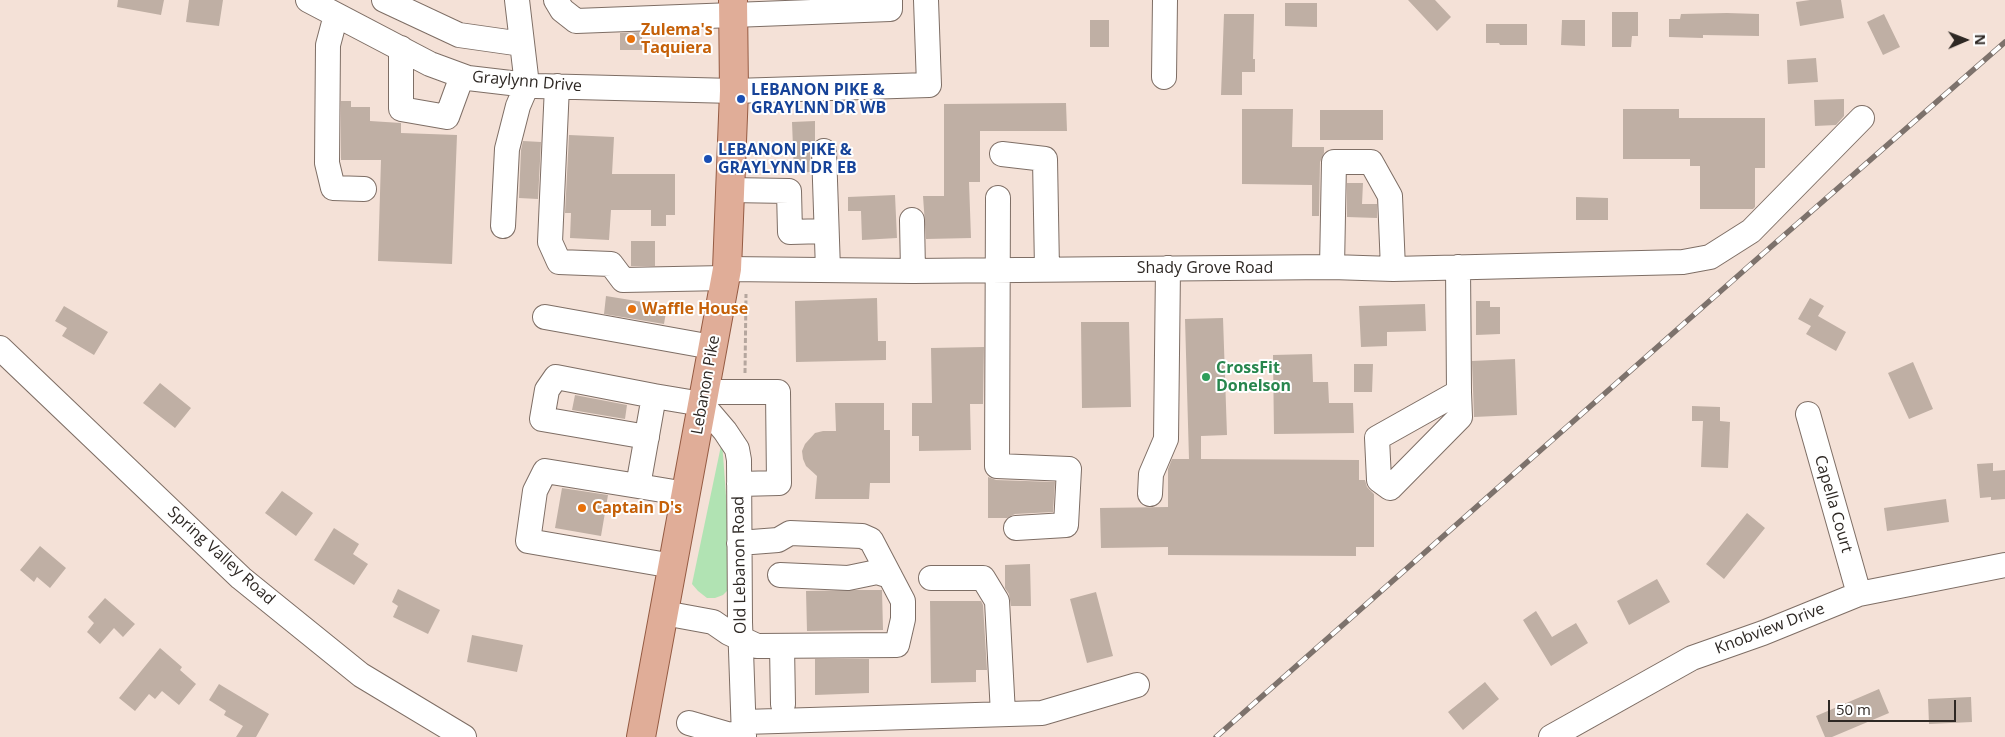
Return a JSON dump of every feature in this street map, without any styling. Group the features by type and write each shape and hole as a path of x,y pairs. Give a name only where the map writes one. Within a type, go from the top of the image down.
{"main road":[{"name":"Lebanon Pike","path":"641,737 712,347 733,279 730,190 734,91 733,7"}],"street":[{"name":"Graylynn Drive","path":"308,0 430,64 455,73 526,85 734,91 929,85 926,0"},
{"path":"365,30 372,17 375,0"},
{"path":"384,0 459,35 522,44"},
{"path":"503,226 508,149 518,106 526,85 518,0"},
{"path":"556,0 562,10 576,21 733,7 890,9 890,0"},
{"path":"1164,77 1166,0"},
{"path":"336,15 328,45 327,163 333,188 364,189"},
{"path":"401,48 401,109 447,117 455,73 459,35"},
{"name":"Shady Grove Road","path":"557,86 550,242 559,262 611,264 623,280 733,279 828,270 913,271 1332,267 1392,269 1683,262 1710,257 1751,231 1862,118"},
{"path":"824,151 828,270"},
{"path":"1002,154 1045,159 1047,269"},
{"path":"1332,267 1334,162 1371,162 1390,196 1392,269"},
{"path":"730,190 789,191 790,232 826,231"},
{"path":"998,198 997,466 1068,468 1066,525 1016,528"},
{"path":"912,220 913,271"},
{"path":"1458,267 1459,392"},
{"path":"1150,494 1151,474 1166,439 1168,268"},
{"path":"544,317 712,347"},
{"name":"Spring Valley Road","path":"0,348 241,578 361,674 464,737"},
{"path":"647,437 542,419 547,390 556,377 654,396 703,398 745,392 778,392 779,483 739,484"},
{"path":"638,486 654,396"},
{"name":"Old Lebanon Road","path":"703,398 737,449 739,460 739,543 744,725"},
{"name":"Capella Court","path":"1808,414 1859,594"},
{"path":"672,566 528,541 535,491 545,471 686,494"},
{"path":"664,613 713,622 757,646 897,645 903,619 903,600 871,540 862,536 790,533 778,540 739,543"},
{"name":"Knobview Drive","path":"1551,737 1692,658 1859,594 2005,565"},
{"path":"780,575 848,578 877,572 890,576"},
{"path":"931,578 983,578 997,601 1003,714"},
{"path":"782,646 783,704"},
{"path":"744,725 1042,713 1137,685"},
{"path":"689,723 727,734 783,704 890,701"}],"path":[{"path":"733,279 745,392"}],"green space":[{"path":"722,441 732,579 730,588 723,595 707,598 692,584"}],"building":[{"path":"118,0 164,0 161,15 117,7"},
{"path":"189,0 223,0 219,26 186,22"},
{"path":"1408,0 1435,0 1451,17 1437,31"},
{"path":"1841,0 1844,18 1800,26 1796,2"},
{"path":"1285,3 1317,3 1317,27 1285,26"},
{"path":"1612,12 1638,12 1638,36 1632,36 1631,47 1612,47"},
{"path":"1224,14 1254,14 1253,59 1255,59 1255,72 1242,72 1242,95 1221,95"},
{"path":"1681,14 1759,14 1759,36 1703,35 1703,38 1669,37 1669,19 1680,19"},
{"path":"1884,14 1900,47 1883,55 1867,22"},
{"path":"1090,20 1109,20 1109,47 1090,47"},
{"path":"1562,20 1585,20 1585,46 1561,45"},
{"path":"1486,24 1527,24 1527,45 1486,43"},
{"name":"Zulema's Taquiera","path":"642,32 642,50 620,50 620,33"},
{"path":"1816,58 1818,82 1788,84 1787,60"},
{"path":"1844,99 1844,116 1836,125 1815,126 1814,100"},
{"path":"341,101 351,101 351,107 370,107 370,121 401,123 401,133 457,135 452,264 378,261 381,160 341,160"},
{"path":"1066,103 1067,131 980,131 980,182 969,182 971,238 926,239 923,196 944,196 944,104"},
{"path":"1242,109 1293,109 1292,147 1324,147 1324,153 1320,162 1319,216 1312,216 1312,185 1242,184"},
{"path":"1623,109 1679,109 1679,118 1765,118 1765,168 1755,168 1755,207 1753,209 1700,209 1700,166 1690,166 1690,159 1623,159"},
{"path":"1320,110 1383,110 1383,140 1320,140"},
{"path":"815,121 815,141 810,151 811,172 794,173 792,122"},
{"path":"569,135 614,137 612,174 675,174 675,215 666,215 666,226 651,226 651,210 611,210 609,240 570,238 571,213 565,213"},
{"path":"523,141 541,142 538,199 519,198"},
{"path":"1347,183 1363,183 1362,204 1377,204 1377,218 1347,217"},
{"path":"895,195 897,238 862,240 861,211 848,211 848,197"},
{"path":"1576,197 1608,198 1608,220 1576,220"},
{"path":"631,241 655,241 655,266 631,266"},
{"name":"Waffle House","path":"606,296 667,306 664,324 604,314"},
{"path":"877,298 878,341 886,341 886,360 796,362 795,301"},
{"path":"1810,298 1824,306 1818,316 1846,332 1836,351 1806,334 1811,326 1798,319"},
{"path":"1476,301 1490,301 1490,307 1500,307 1500,334 1476,335"},
{"path":"1425,304 1426,331 1387,332 1387,346 1361,347 1359,306"},
{"path":"64,306 108,332 94,355 62,336 67,328 55,321"},
{"path":"1223,318 1227,435 1201,436 1201,459 1359,460 1359,480 1365,480 1367,487 1374,494 1374,547 1356,547 1356,556 1168,555 1168,547 1101,548 1100,508 1168,507 1168,469 1172,459 1189,459 1185,319"},
{"path":"1081,322 1129,322 1131,407 1082,408"},
{"path":"984,347 983,404 970,404 971,450 919,451 919,436 912,436 912,403 932,403 931,348"},
{"path":"1312,354 1313,382 1328,382 1329,403 1353,403 1354,433 1274,434 1273,355"},
{"path":"1515,359 1517,415 1474,417 1472,361"},
{"path":"1913,362 1933,409 1909,419 1888,373"},
{"path":"1354,364 1373,364 1372,392 1354,392"},
{"path":"160,383 191,408 175,428 143,403"},
{"path":"575,395 627,405 625,419 572,410"},
{"path":"835,403 884,403 884,430 890,430 890,483 870,483 869,499 815,499 817,476 806,466 802,451 805,444 815,433 836,431"},
{"path":"1692,406 1720,407 1720,421 1730,422 1728,468 1701,467 1703,421 1692,421"},
{"path":"1993,463 1993,471 2005,470 2005,499 1991,500 1991,497 1980,498 1977,464"},
{"path":"988,477 996,480 1055,482 1053,512 1015,514 1007,518 988,518"},
{"name":"Captain D's","path":"562,488 608,495 601,536 555,528"},
{"path":"282,491 313,513 296,536 265,513"},
{"path":"1946,499 1949,522 1887,531 1884,508"},
{"path":"1747,513 1765,528 1724,579 1706,564"},
{"path":"334,528 359,544 353,554 368,564 354,585 314,560"},
{"path":"40,546 66,568 50,588 37,577 34,582 20,570"},
{"path":"1030,564 1031,606 1011,606 1009,594 1005,588 1005,565"},
{"path":"1657,579 1670,602 1629,625 1617,601"},
{"path":"398,589 440,610 428,634 393,617 398,606 392,602"},
{"path":"882,590 883,630 807,631 806,591"},
{"path":"1096,592 1113,656 1087,663 1070,599"},
{"path":"105,598 135,624 123,637 114,628 100,644 87,632 94,623 88,617"},
{"path":"930,601 981,601 983,605 987,670 976,670 976,682 931,683"},
{"path":"1536,611 1552,637 1576,623 1588,643 1551,666 1523,620"},
{"path":"472,635 523,645 517,672 467,662"},
{"path":"160,648 182,667 180,670 196,684 179,705 162,691 155,699 149,694 135,711 119,698"},
{"path":"815,659 869,659 869,693 815,695"},
{"path":"1485,682 1499,699 1463,730 1448,712"},
{"path":"219,684 269,714 256,737 236,737 243,726 224,715 226,711 209,700"},
{"path":"1879,689 1889,713 1832,737 1825,737 1816,716"},
{"path":"1971,697 1972,722 1929,724 1928,699"}],"railway":[{"path":"1216,737 2005,42"}],"place":[{"name":"Zulema's Taquiera","path":"631,39"},
{"name":"LEBANON PIKE & GRAYLNN DR WB","path":"741,99"},
{"name":"LEBANON PIKE & GRAYLYNN DR EB","path":"708,159"},
{"name":"Waffle House","path":"632,309"},
{"name":"CrossFit Donelson","path":"1206,377"},
{"name":"Captain D's","path":"582,508"}]}
